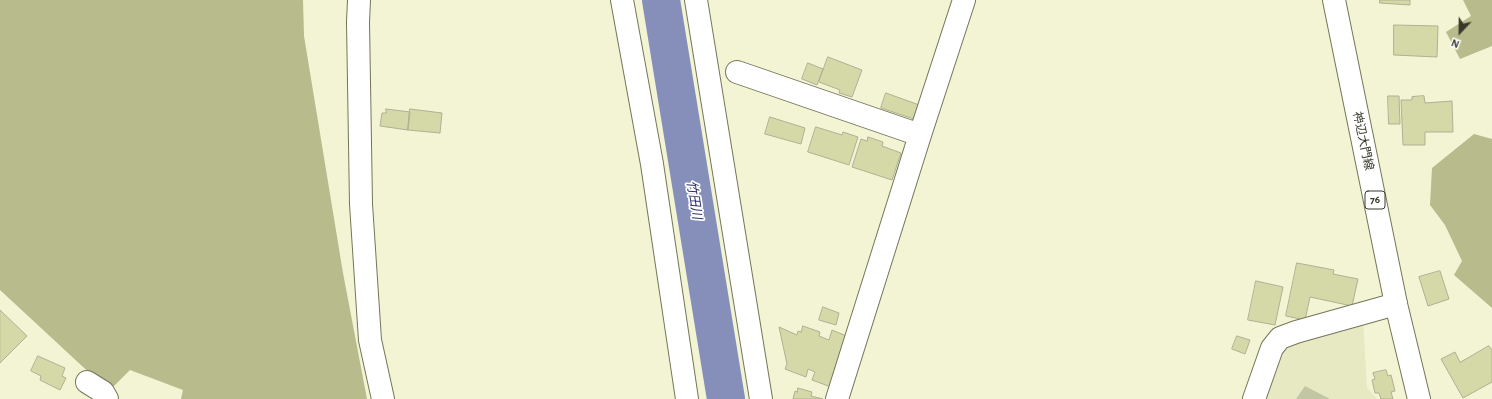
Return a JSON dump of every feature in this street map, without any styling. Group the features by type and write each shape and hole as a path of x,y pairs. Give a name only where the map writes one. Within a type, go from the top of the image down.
{"street":[{"path":"359,0 358,22 361,204 370,340 383,399"},
{"path":"622,0 652,164 687,399"},
{"path":"696,0 761,399"},
{"path":"837,399 964,0"},
{"name":"神辺大門線","path":"1334,0 1396,304 1419,399"},
{"path":"737,72 920,135"},
{"path":"1254,399 1272,348 1280,338 1296,332 1396,304"},
{"path":"87,382 103,392 107,399"}],"shaded area":[{"path":"0,0 303,0 304,36 343,273 367,399 181,399 183,390 130,370 109,391 0,290"},
{"path":"1463,0 1492,0 1492,46 1460,59 1446,32 1471,16"},
{"path":"1474,134 1492,139 1492,308 1454,275 1462,261 1445,225 1430,205 1432,168"},
{"path":"1363,320 1367,388 1377,399 1260,399 1274,359 1294,339"},
{"path":"1305,386 1330,399 1296,399"}],"building":[{"path":"1380,0 1410,0 1410,5 1380,3"},
{"path":"1394,25 1438,26 1437,57 1394,55"},
{"path":"828,57 862,70 852,97 839,93 840,90 819,82"},
{"path":"808,63 823,69 817,85 802,79"},
{"path":"886,93 922,106 917,120 881,108"},
{"path":"1388,96 1399,96 1400,124 1389,124"},
{"path":"1424,96 1425,103 1452,101 1453,132 1425,132 1425,145 1403,145 1401,100 1412,100 1412,97"},
{"path":"386,109 410,112 408,130 380,126 382,113 386,113"},
{"path":"410,109 442,113 440,133 408,130"},
{"path":"770,117 805,128 801,144 765,134"},
{"path":"816,127 842,135 843,132 858,137 849,165 808,152"},
{"path":"868,137 883,142 882,146 901,153 892,180 852,167 861,139 867,141"},
{"path":"1297,263 1334,270 1333,274 1358,279 1352,306 1310,297 1305,320 1286,316"},
{"path":"1440,271 1449,299 1428,306 1419,277"},
{"path":"1256,281 1283,287 1275,325 1248,320"},
{"path":"823,307 839,313 836,325 819,320"},
{"path":"0,310 27,336 0,363"},
{"path":"803,326 820,332 819,336 829,340 832,330 849,337 831,387 812,380 815,372 808,369 806,377 785,369 787,364 779,327 797,335 798,331 801,332"},
{"path":"1237,336 1250,340 1245,354 1232,349"},
{"path":"1489,346 1492,350 1492,382 1463,398 1441,359 1455,352 1460,362"},
{"path":"38,356 65,368 62,376 66,378 60,390 40,380 41,376 31,371"},
{"path":"1386,370 1388,376 1391,375 1395,391 1391,392 1393,399 1381,399 1379,393 1375,393 1372,380 1375,379 1373,373"},
{"path":"798,388 812,392 811,396 823,399 793,399 795,391 797,392"}],"waterway":[{"name":"竹田川","path":"661,0 726,399"}]}
